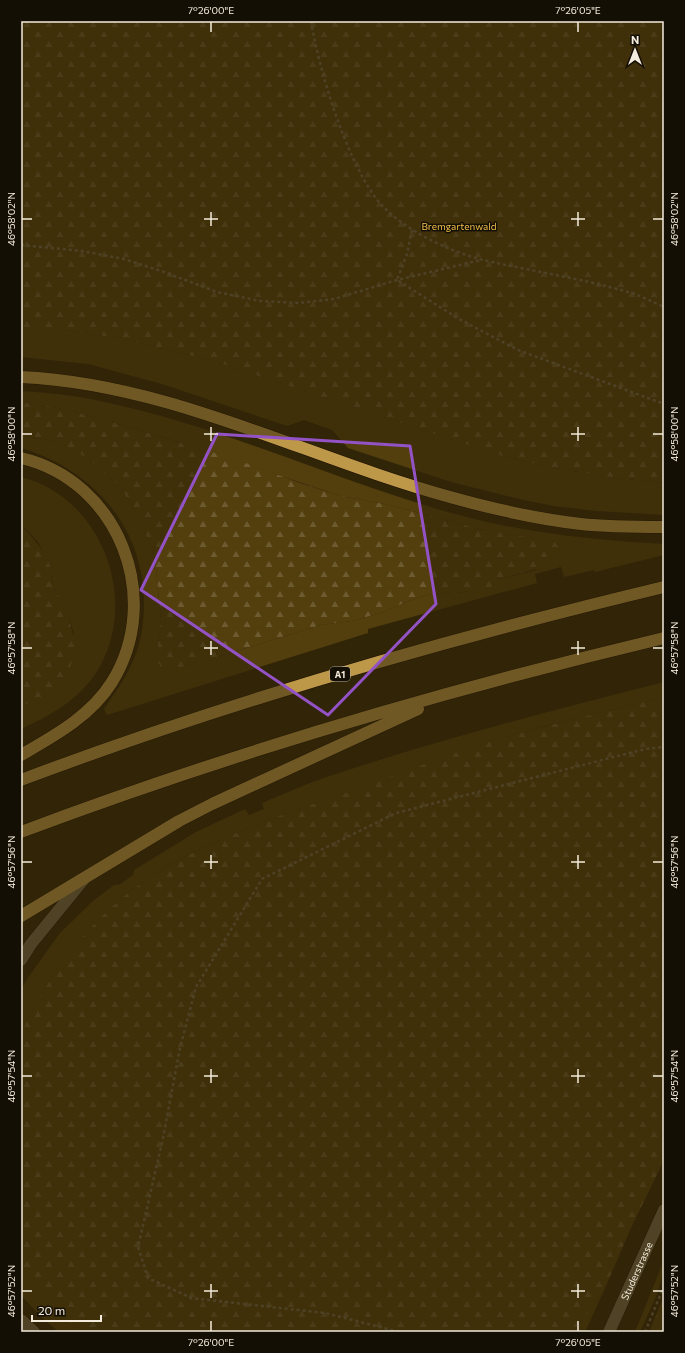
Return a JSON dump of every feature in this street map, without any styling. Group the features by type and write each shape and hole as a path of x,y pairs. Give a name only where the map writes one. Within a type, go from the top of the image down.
{"highway":[{"path":"21,377 82,383 152,398 232,422 434,493 508,512 581,524 664,527"},
{"path":"21,458 48,468 66,478 86,493 102,510 116,531 126,553 133,583 135,611 132,637 125,658 111,683 91,707 68,727 21,755"},
{"name":"A1","path":"21,780 175,726 305,684 546,617 664,587"},
{"path":"21,832 201,768 322,730 452,693 664,638"},
{"path":"21,916 179,821 212,804 452,693"}],"street":[{"path":"21,960 31,944 84,878"},
{"name":"Studerstrasse","path":"609,1332 664,1210"},
{"path":"21,1320 34,1332"}],"path":[{"path":"311,21 331,99 356,164 375,197 390,212 412,230 481,260 579,279 630,292 664,307"},
{"path":"397,280 407,254 412,230"},
{"path":"21,245 82,251 124,259 217,292 260,301 299,303 334,299 397,280 481,260"},
{"path":"397,280 459,319 518,350 664,404"},
{"path":"399,1332 325,1313 190,1298 148,1278 138,1247 180,1048 196,987 262,879 396,813 645,749 664,747"},
{"path":"645,1332 664,1286"}],"highlighted area":[{"path":"217,434 410,446 436,604 328,715 141,590"}],"green space":[{"name":"Bremgartenwald","path":"21,21 664,21 664,483 582,472 502,456 210,360 123,339 59,329 21,329"},
{"path":"21,329 59,329 123,339 210,360 502,456 582,472 664,483 664,515 597,511 553,506 451,482 348,448 332,430 304,420 287,426 162,384 88,364 21,357"},
{"path":"21,391 80,397 143,411 186,423 395,496 465,517 521,529 578,537 664,544 664,555 595,572 594,570 564,577 561,567 535,574 537,583 368,629 368,633 107,715 104,709 128,672 140,641 144,598 140,568 131,541 118,516 99,494 77,475 51,459 21,448 21,435 58,442 89,459 121,488 140,520 155,557 161,621 156,659 162,669 173,669 207,660 321,625 352,621 384,612 408,601 427,595 466,592 496,580 536,570 554,542 479,529 390,505 341,496 179,442 98,418 58,408 21,402"},
{"path":"21,402 58,408 98,418 235,459 300,483 341,496 390,505 479,529 554,542 561,549 560,557 551,565 496,580 489,590 427,595 408,601 384,612 352,621 321,625 207,660 173,669 162,669 156,659 161,621 155,557 140,520 121,488 89,459 58,442 21,435"},
{"path":"21,477 50,489 75,507 94,531 107,558 114,588 115,619 108,648 94,676 87,685 70,701 61,707 42,719 21,729 21,706 35,700 74,634 70,621 53,585 49,562 38,542 21,524"},
{"path":"21,524 39,545 48,560 53,584 70,623 74,639 74,652 71,665 57,685 35,700 21,706"},
{"path":"664,682 664,697 534,729 492,741 273,818 217,841 164,868 121,898 87,932 71,951 43,991 21,1033 21,990 27,979 60,933 93,901 114,885 119,885 133,875 134,870 196,832 245,809 249,815 264,809 262,803 314,782 363,765 492,727"},
{"path":"664,697 664,1160 631,1228 602,1295 575,1329 571,1332 86,1332 63,1318 29,1277 21,1262 21,1033 43,991 71,951 87,932 121,898 164,868 217,841 245,829 475,746 534,729"},
{"path":"664,1260 662,1278 656,1297 640,1332 635,1332"},
{"path":"21,1262 29,1277 63,1318 86,1332 59,1332 41,1317 21,1295"},
{"path":"602,1295 585,1332 571,1332 575,1329"},
{"path":"664,1296 664,1332 649,1332"}]}
